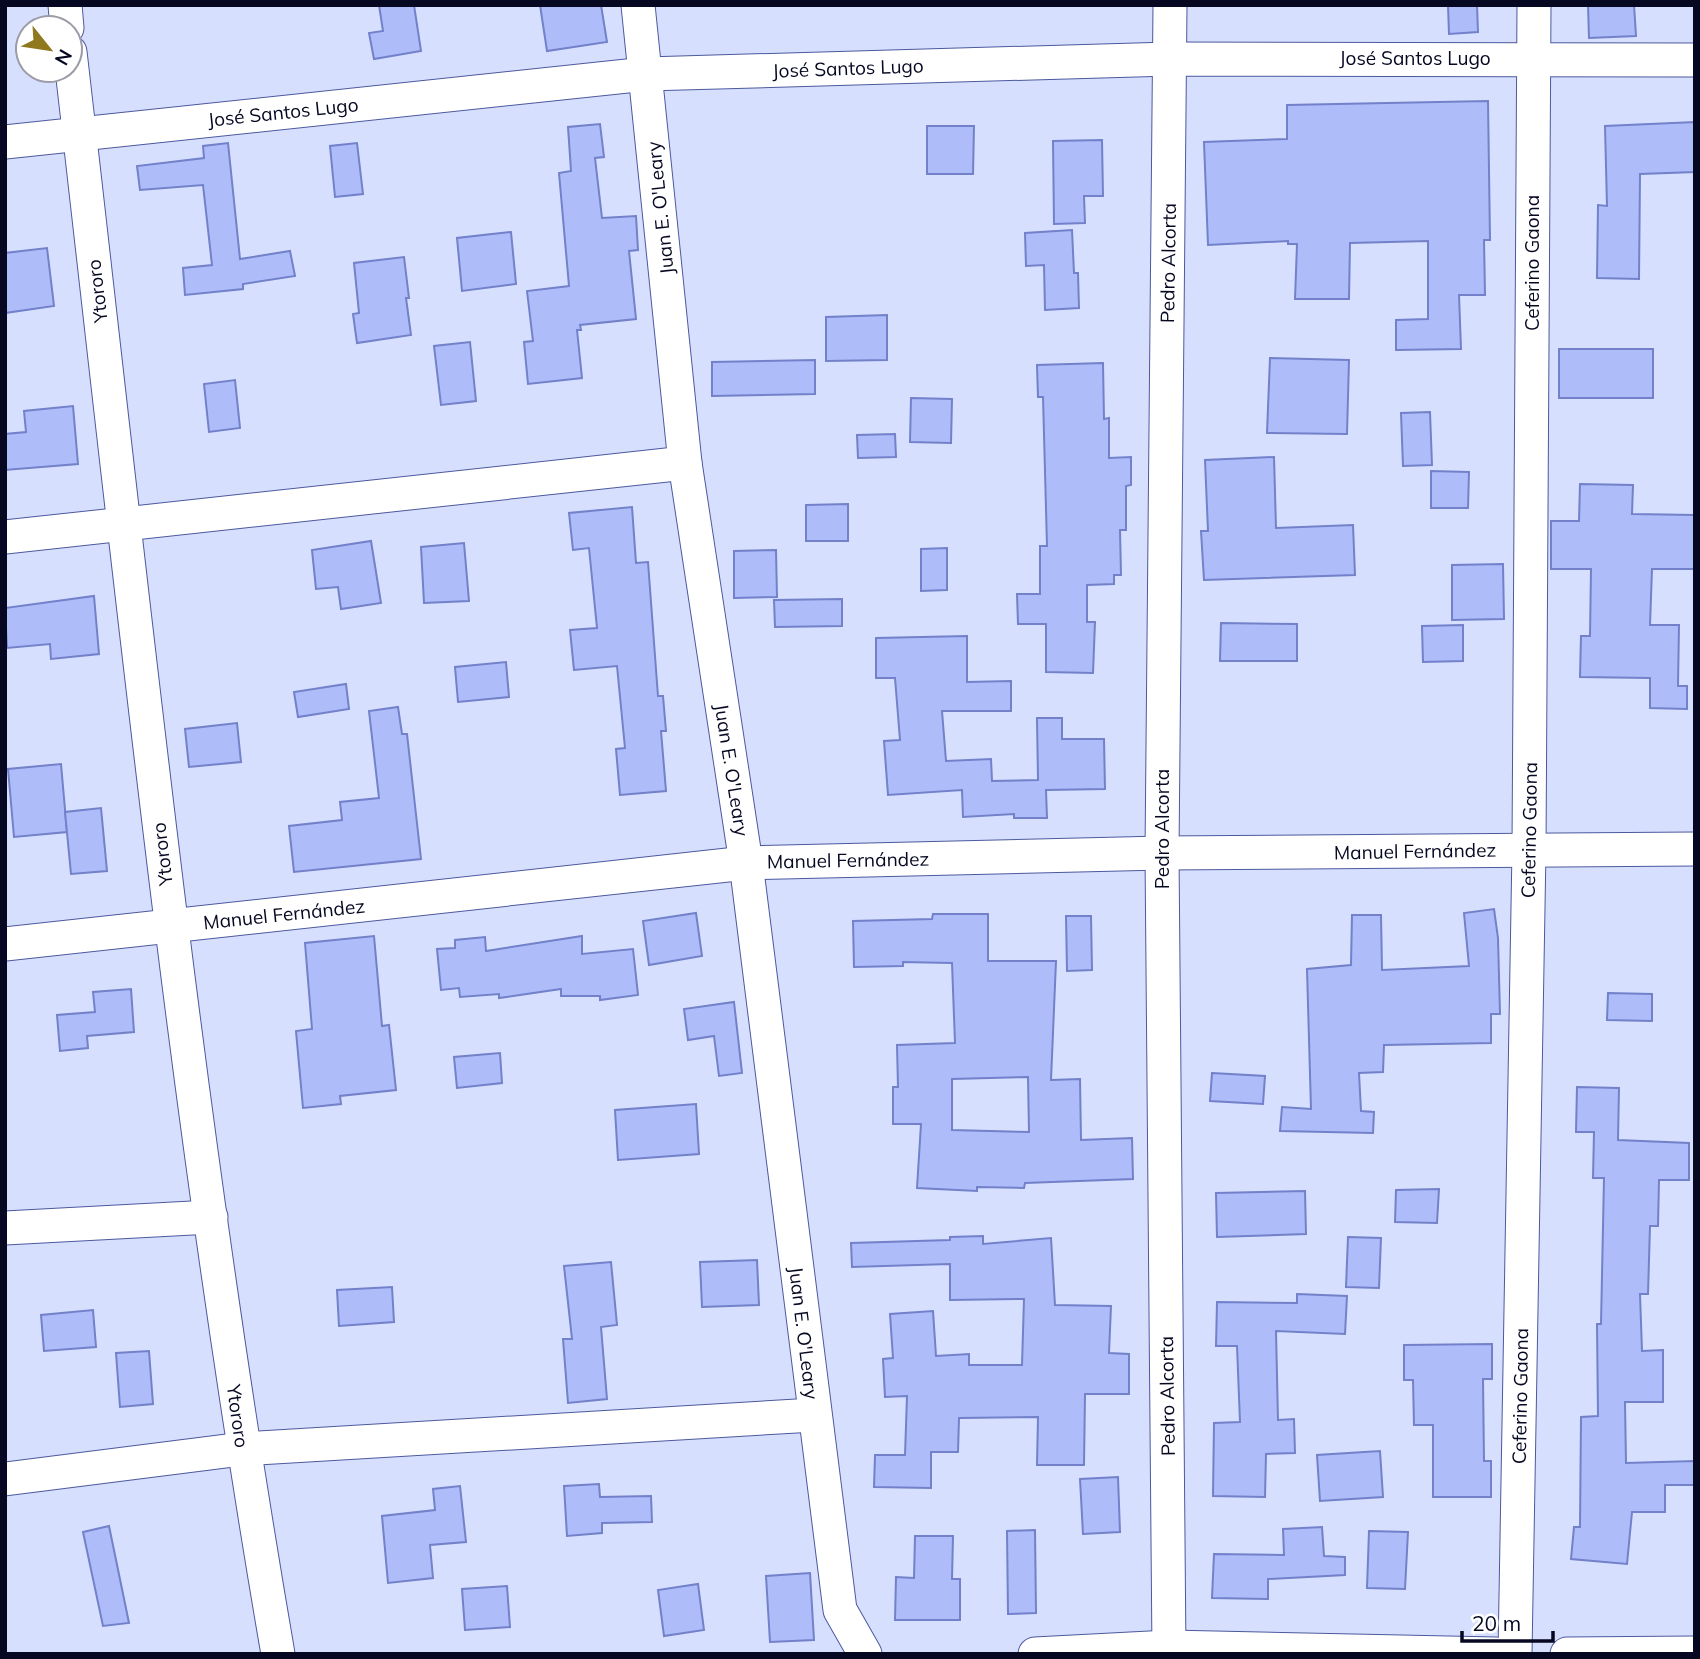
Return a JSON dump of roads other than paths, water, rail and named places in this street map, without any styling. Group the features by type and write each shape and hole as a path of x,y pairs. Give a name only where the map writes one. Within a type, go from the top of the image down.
{"street":[{"name":"Juan E. O'Leary","path":"638,5 685,463 746,863 840,1611 865,1654"},
{"name":"Pedro Alcorta","path":"1169,1650 1162,853 1170,5"},
{"name":"Ceferino Gaona","path":"1515,1654 1529,850 1534,5"},
{"name":"José Santos Lugo","path":"5,142 646,74 1170,59 1695,60"},
{"name":"Ytororo","path":"74,84 170,926 243,1449 278,1654"},
{"path":"5,537 685,463"},
{"name":"Manuel Fernández","path":"5,944 746,863 1162,853 1695,849"},
{"path":"5,1228 211,1217"},
{"path":"5,1479 243,1449 814,1415"},
{"path":"1035,1654 1169,1650 1496,1654"},
{"path":"1567,1654 1695,1653"}]}
